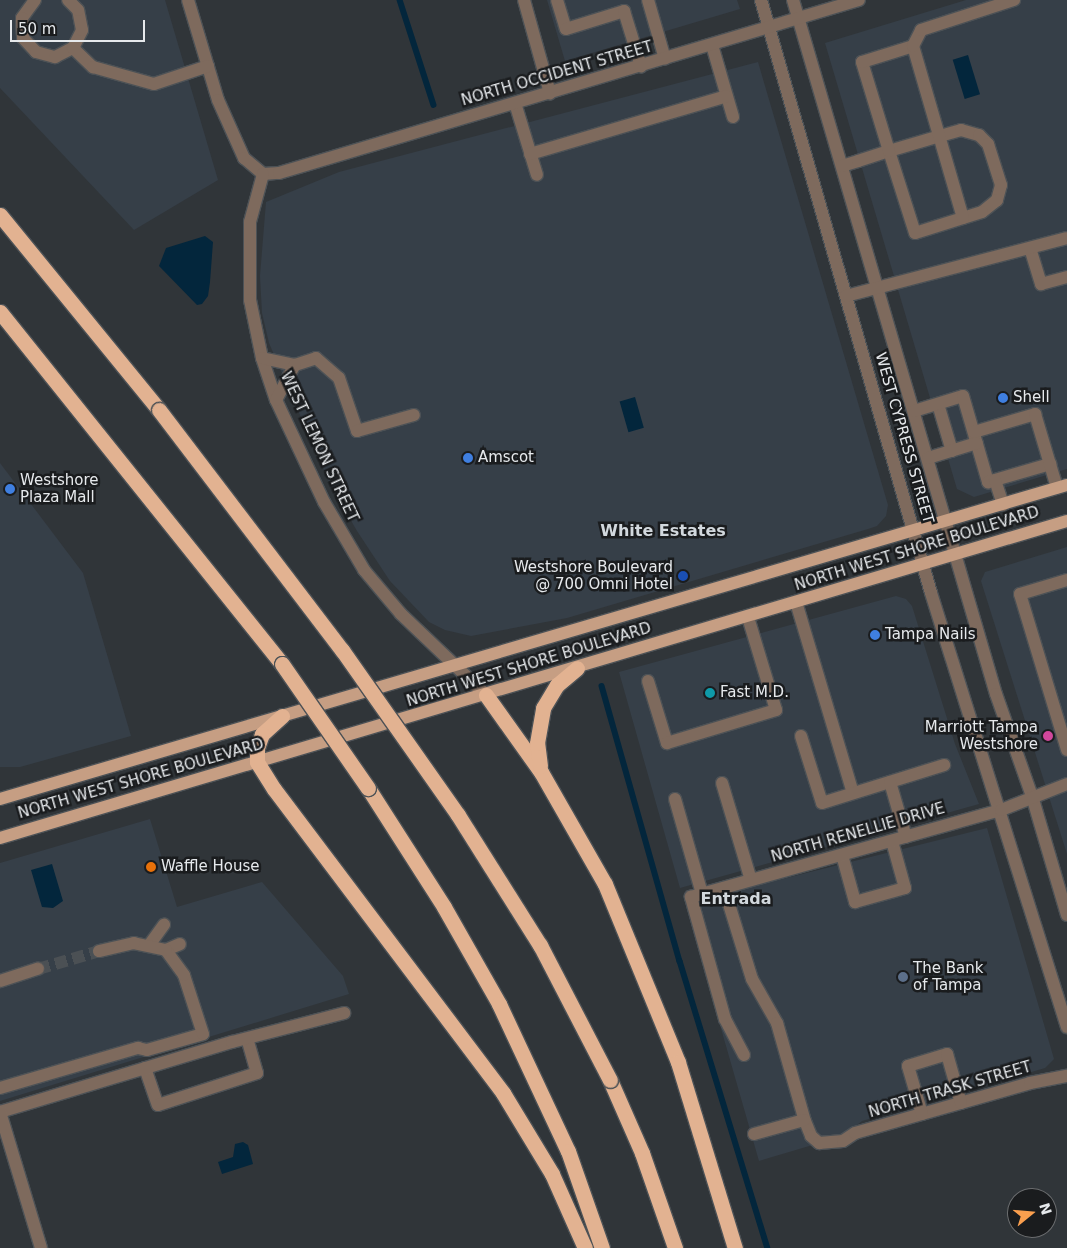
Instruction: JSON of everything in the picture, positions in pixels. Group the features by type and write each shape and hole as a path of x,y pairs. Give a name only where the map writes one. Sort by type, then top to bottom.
{"highway":[{"path":"0,215 158,410 342,650 458,815 540,945 610,1080 642,1152 675,1248"},
{"path":"0,312 282,664 368,788 444,907 507,1020 568,1151 602,1248"},
{"path":"541,772 537,743 543,708 557,685 576,668"},
{"path":"486,695 541,772 605,884 653,996 698,1120 735,1248"},
{"path":"282,716 262,734 257,748 257,762 274,789 503,1093 552,1174 585,1248"}],"main road":[{"name":"NORTH WEST SHORE BOULEVARD","path":"0,799 1062,487"},
{"name":"NORTH WEST SHORE BOULEVARD","path":"0,838 1067,521"}],"street":[{"path":"35,0 22,18 23,38 36,52 56,56 73,48 82,30 82,20 68,0"},
{"path":"188,0 218,100 244,158 263,174"},
{"path":"524,0 550,93"},
{"path":"557,0 566,29 624,11 641,66"},
{"path":"648,0 665,59"},
{"name":"WEST CYPRESS STREET","path":"761,0 969,719 1001,810 1067,1027"},
{"name":"WEST CYPRESS STREET","path":"793,0 996,694 1032,796 1067,916"},
{"name":"NORTH OCCIDENT STREET","path":"263,174 279,173 769,28 842,3 859,0"},
{"path":"964,218 913,46 921,30 1014,0"},
{"path":"712,45 733,117"},
{"path":"842,166 889,151 961,130 979,136 988,144 1001,184 998,200 982,212 915,232 889,151 862,62 913,46"},
{"path":"73,48 93,67 154,84 208,66"},
{"path":"530,154 727,96"},
{"path":"515,103 537,175"},
{"name":"WEST LEMON STREET","path":"263,174 250,222 248,261 250,300 262,358 276,400 324,502 364,570 401,614 486,695"},
{"path":"846,296 1067,238"},
{"path":"1030,248 1041,284 1067,277"},
{"path":"262,358 295,366 316,358 339,378 357,431 414,415"},
{"path":"276,400 295,366"},
{"path":"914,411 963,396 988,482 1050,464"},
{"path":"938,404 952,451"},
{"path":"928,458 952,451 975,438 1035,414 1050,464 1062,487"},
{"path":"995,480 1003,505"},
{"path":"1067,580 1020,594 1067,750"},
{"path":"796,602 853,793"},
{"path":"648,681 667,743 776,710 748,617"},
{"path":"801,736 822,803 944,765"},
{"path":"890,782 906,837"},
{"path":"722,783 751,880"},
{"name":"NORTH RENELLIE DRIVE","path":"697,896 1001,810 1032,796 1067,784"},
{"path":"675,799 726,1019 744,1055"},
{"path":"842,855 855,902 906,888 892,841"},
{"path":"724,888 752,979 777,1023 804,1120 754,1134"},
{"path":"150,944 154,934 164,925"},
{"path":"0,1088 138,1048 147,1050 203,1034 184,975 166,950 150,944 121,944 99,951"},
{"path":"166,950 180,944"},
{"path":"0,980 38,969"},
{"path":"42,1248 0,1112 146,1068 344,1014"},
{"path":"146,1068 158,1105 257,1073 247,1040"},
{"path":"922,1114 908,1066 947,1054 961,1103"},
{"name":"NORTH TRASK STREET","path":"804,1120 812,1136 819,1143 844,1141 854,1133 1030,1083 1067,1076"}],"shaded area":[{"path":"0,0 165,0 218,180 134,230 0,88"},
{"path":"547,0 737,0 740,9 565,61"},
{"path":"966,0 1067,0 1067,469 974,497 957,489 825,43"},
{"path":"758,62 888,505 886,516 877,526 868,529 567,618 471,636 445,630 429,622 390,581 357,531 329,482 269,343 262,313 260,276 266,202 339,172"},
{"path":"0,463 83,573 131,736 20,767 0,767"},
{"name":"Marriott Tampa Westshore","path":"1067,547 1067,854 981,581 985,572"},
{"path":"896,596 906,599 912,606 955,744 979,804 680,888 619,672"},
{"path":"150,819 177,907 262,882 343,976 349,994 0,1101 0,863"},
{"path":"987,828 1054,1059 1045,1068 862,1121 843,1136 759,1161 685,903"}],"water":[{"path":"968,55 980,94 965,99 953,60"},
{"path":"205,236 213,242 210,282 208,296 202,304 197,305 159,266 166,248"},
{"path":"635,397 644,428 628,432 620,401"},
{"path":"52,864 63,901 53,908 42,907 31,870"},
{"path":"243,1142 248,1145 253,1164 222,1174 218,1162 233,1157 235,1144"}],"waterway":[{"path":"400,0 434,105"},
{"path":"602,686 680,961 768,1248"}],"tunnel":[{"path":"38,969 99,951"}],"place":[{"name":"Shell","path":"1003,398"},
{"name":"Amscot","path":"468,458"},
{"name":"Westshore Plaza Mall","path":"10,489"},
{"name":"Westshore Boulevard @ 700 Omni Hotel","path":"683,576"},
{"name":"Tampa Nails","path":"875,635"},
{"name":"Fast M.D.","path":"710,693"},
{"name":"Marriott Tampa Westshore","path":"1048,736"},
{"name":"Waffle House","path":"151,867"},
{"name":"The Bank of Tampa","path":"903,977"}],"district":[{"name":"White Estates","path":"663,531"},
{"name":"Entrada","path":"736,899"}]}
